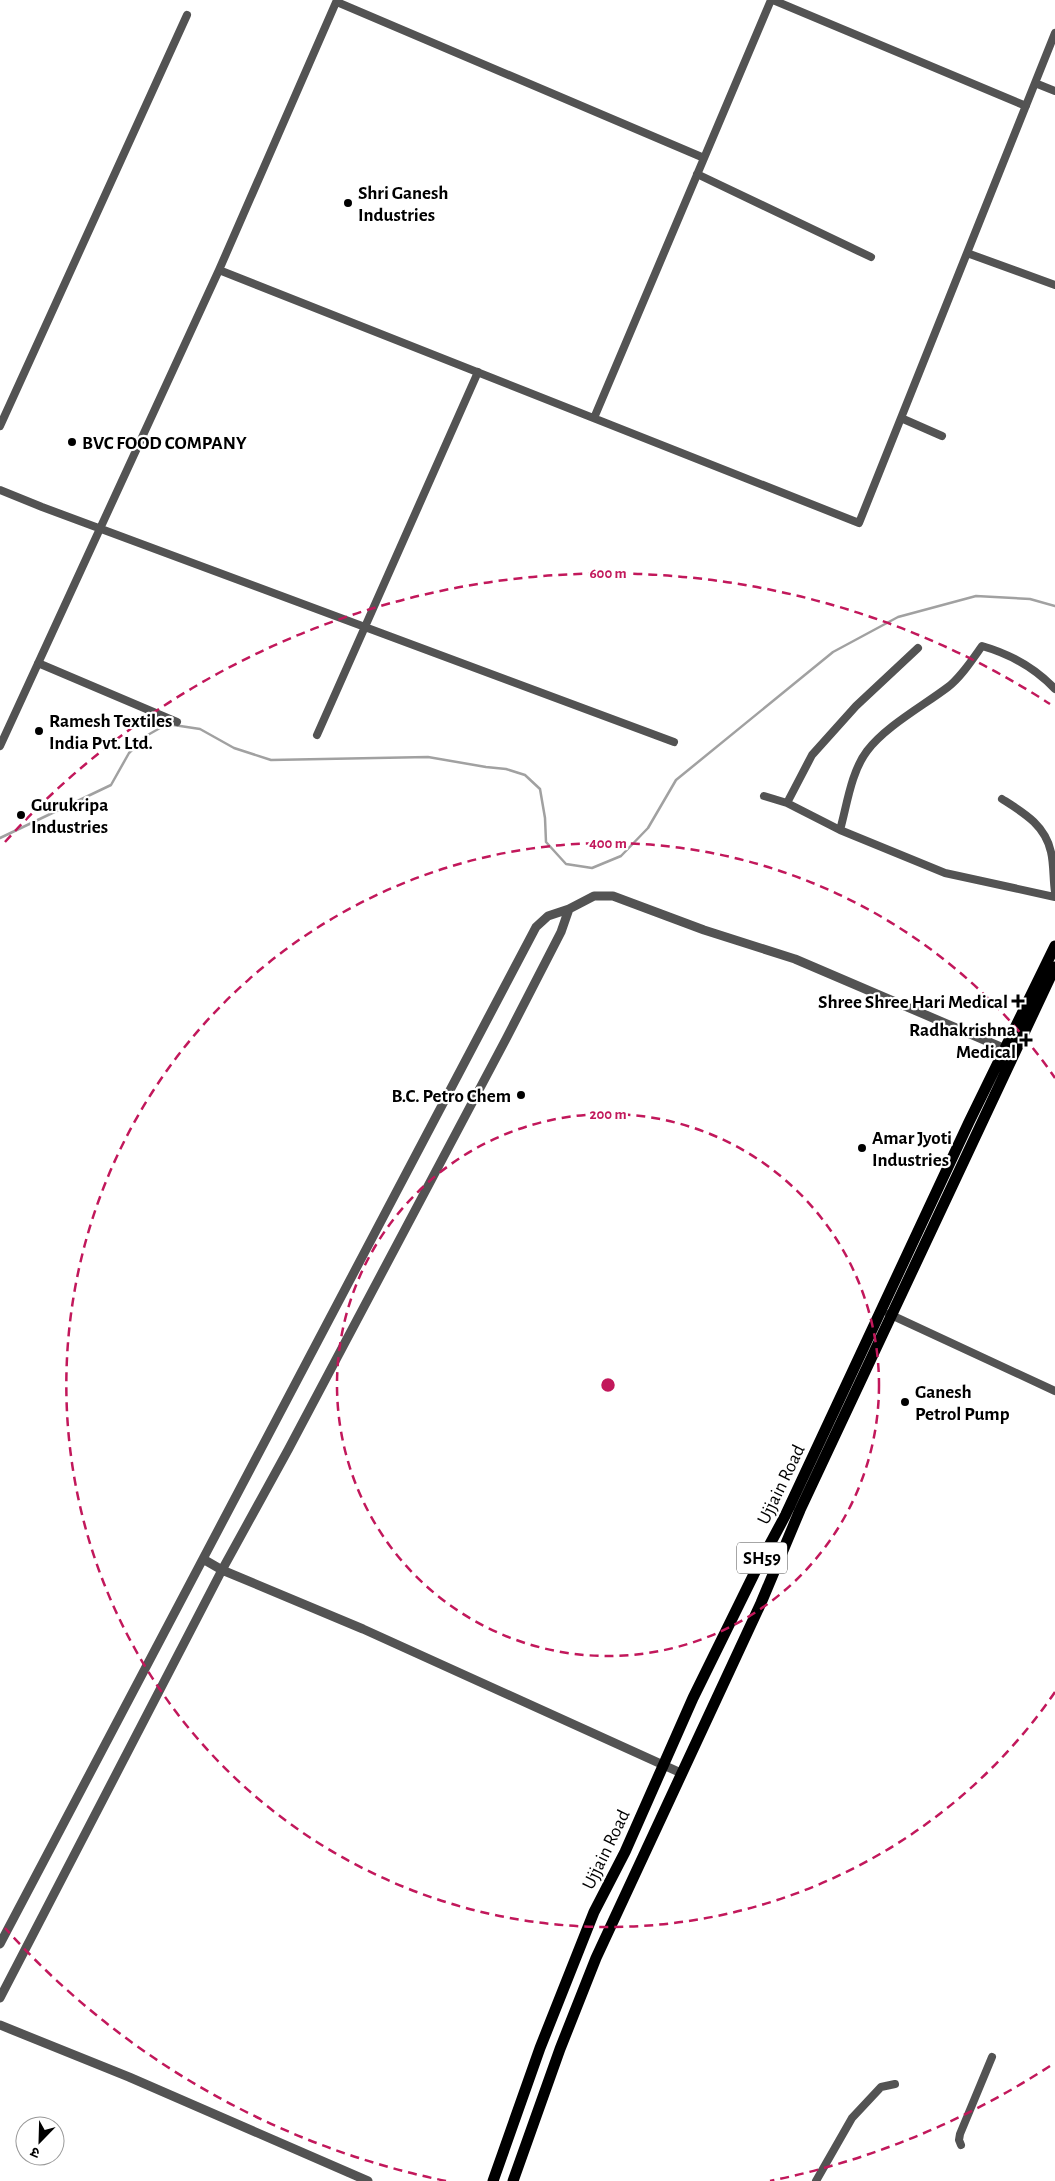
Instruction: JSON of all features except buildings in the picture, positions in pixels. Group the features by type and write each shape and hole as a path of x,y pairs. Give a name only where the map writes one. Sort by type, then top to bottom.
{"main road":[{"name":"Ujjain Road","path":"493,2181 573,1962 594,1912 625,1852 693,1698 886,1313 1010,1052 1055,946"},
{"name":"Ujjain Road","path":"1010,1052 1055,967"},
{"name":"Ujjain Road","path":"512,2181 560,2048 596,1958 761,1603 886,1313"}],"street":[{"path":"594,418 772,0 1026,106"},
{"path":"0,746 219,270 337,1 704,158"},
{"path":"0,426 187,14"},
{"path":"219,270 859,523 1035,83 1052,51 1055,34"},
{"path":"1035,83 1055,91"},
{"path":"697,174 871,257"},
{"path":"967,253 1055,285"},
{"path":"317,735 478,372"},
{"path":"901,418 942,436"},
{"path":"0,490 100,529 674,742"},
{"path":"840,830 854,777 867,751 927,701 949,686 982,646 1020,661 1044,678 1055,689"},
{"path":"787,803 812,755 856,706 918,648"},
{"path":"38,663 177,722"},
{"path":"764,796 787,803 840,830 945,873 1055,897"},
{"path":"1002,799 1031,818 1043,831 1051,852 1055,892"},
{"path":"0,1944 536,926 548,916 569,909 594,896 613,896 634,902 704,930 794,959 1010,1052"},
{"path":"0,1998 222,1570 288,1450 506,1039 561,932 569,909"},
{"path":"886,1313 1055,1391"},
{"path":"203,1559 222,1570 363,1628 681,1774"},
{"path":"0,2025 129,2077 368,2181"},
{"path":"961,2145 959,2140 960,2134 992,2057"},
{"path":"816,2181 852,2118 881,2087 895,2084"}],"waterway":[{"path":"0,838 111,785 129,753 146,736 167,724 200,729 234,748 271,760 428,757 506,769 525,775 540,789 545,818 546,842 566,864 592,868 621,856 648,828 676,780 833,652 898,617 976,596 1030,599 1055,606"}],"place":[{"name":"Shri Ganesh Industries","path":"348,203"},
{"name":"BVC FOOD COMPANY","path":"72,442"},
{"name":"Ramesh Textiles India Pvt. Ltd.","path":"39,731"},
{"name":"Gurukripa Industries","path":"21,815"},
{"name":"Shree Shree Hari Medical","path":"1018,1001"},
{"name":"Radhakrishna Medical","path":"1026,1040"},
{"name":"B.C. Petro Chem","path":"521,1095"},
{"name":"Amar Jyoti Industries","path":"862,1148"},
{"name":"Ganesh Petrol Pump","path":"905,1402"}]}
